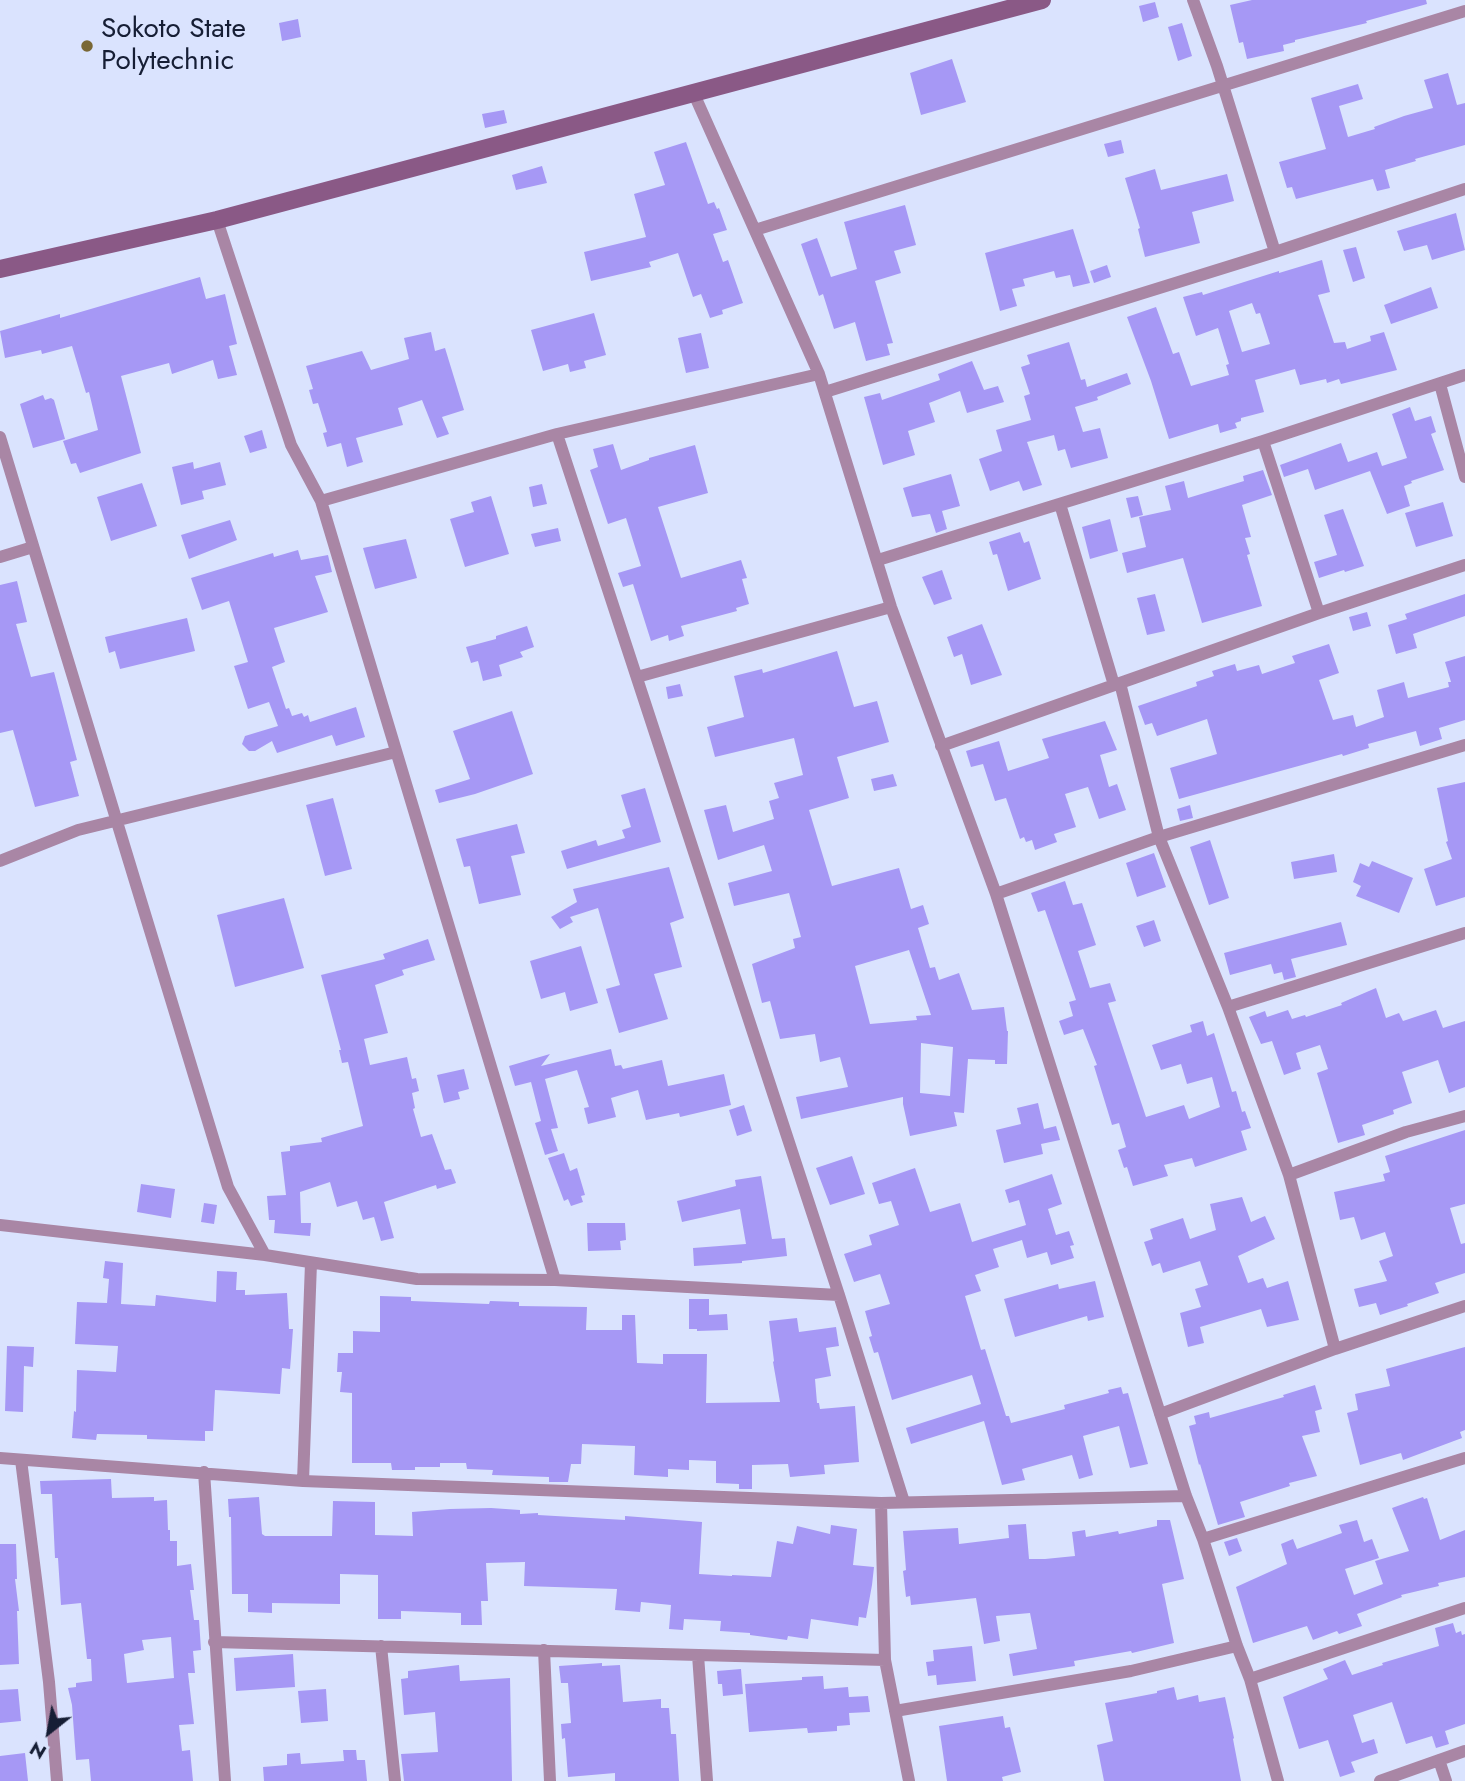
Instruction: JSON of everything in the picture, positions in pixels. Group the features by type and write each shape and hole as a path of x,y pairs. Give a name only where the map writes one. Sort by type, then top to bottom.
{"street":[{"path":"0,269 216,220 1042,0"},
{"path":"1194,0 1275,252"},
{"path":"755,230 1465,11"},
{"path":"694,94 820,374 891,607 996,894 1186,1496 1250,1679 1278,1781"},
{"path":"825,392 1275,252 1465,189"},
{"path":"216,220 291,445 321,501 555,1280"},
{"path":"321,501 557,434 820,374"},
{"path":"878,560 1263,441 1465,375"},
{"path":"1440,384 1465,477"},
{"path":"557,434 839,1295 904,1502"},
{"path":"0,437 228,1187 265,1255"},
{"path":"1263,441 1319,613"},
{"path":"1060,504 1117,684 1159,837 1228,1007 1289,1175 1335,1349"},
{"path":"0,557 33,547"},
{"path":"941,746 1319,613 1465,565"},
{"path":"637,677 891,607"},
{"path":"996,894 1159,837 1465,744"},
{"path":"0,860 78,830 396,752"},
{"path":"1228,1007 1465,933"},
{"path":"1289,1175 1406,1132 1465,1116"},
{"path":"0,1225 265,1255 418,1279 555,1280 839,1295"},
{"path":"303,1481 311,1263"},
{"path":"1160,1414 1335,1349 1465,1306"},
{"path":"0,1458 303,1481 881,1503 1186,1496"},
{"path":"1203,1539 1465,1458"},
{"path":"21,1460 49,1682 57,1781"},
{"path":"204,1472 225,1781"},
{"path":"881,1503 885,1660 909,1781"},
{"path":"1250,1679 1465,1608"},
{"path":"214,1642 885,1660"},
{"path":"381,1646 395,1781"},
{"path":"895,1711 1131,1671 1237,1646"},
{"path":"544,1650 550,1781"},
{"path":"698,1655 707,1781"},
{"path":"1380,1781 1465,1751"},
{"path":"1439,1760 1446,1781"}],"building":[{"path":"1252,0 1426,0 1427,4 1366,21 1367,23 1295,40 1283,45 1284,51 1247,59 1243,42 1239,43 1230,5"},
{"path":"1155,2 1159,17 1143,22 1139,6"},
{"path":"298,19 301,37 282,41 279,23"},
{"path":"1182,23 1192,56 1178,61 1168,27"},
{"path":"952,59 966,102 921,115 910,73"},
{"path":"1448,73 1457,105 1465,103 1465,145 1385,170 1390,188 1377,191 1373,179 1296,199 1292,187 1287,188 1279,162 1326,149 1311,98 1358,84 1363,99 1339,106 1348,137 1433,108 1424,80"},
{"path":"504,110 507,123 485,128 482,114"},
{"path":"1121,140 1124,153 1108,157 1104,144"},
{"path":"686,142 708,204 714,202 717,209 719,208 727,230 713,234 723,262 728,260 743,303 722,310 723,314 710,318 701,294 693,297 678,253 649,262 651,267 591,281 584,252 646,237 634,194 665,185 654,152"},
{"path":"542,166 547,183 516,190 512,175"},
{"path":"1155,169 1161,190 1227,174 1234,201 1192,212 1200,243 1145,257 1138,229 1140,228 1125,178"},
{"path":"905,205 916,245 894,251 901,273 875,281 893,343 887,344 890,355 866,361 855,322 834,329 823,294 819,296 801,244 817,238 831,277 857,269 844,222"},
{"path":"1456,213 1465,250 1432,260 1427,245 1404,251 1397,231"},
{"path":"1073,229 1090,283 1073,287 1070,275 1056,278 1054,271 1023,279 1025,286 1012,289 1017,306 1000,311 985,253"},
{"path":"1356,247 1365,278 1353,282 1343,250"},
{"path":"1322,260 1330,292 1318,295 1334,343 1345,342 1347,349 1371,341 1370,336 1384,332 1397,370 1341,384 1339,379 1327,383 1326,379 1300,385 1295,369 1255,380 1264,412 1241,418 1241,421 1235,423 1237,428 1220,433 1218,424 1169,439 1127,317 1156,307 1173,354 1179,352 1191,386 1229,375 1226,365 1229,364 1218,328 1196,336 1183,297 1202,292 1203,295","holes":["1252,303 1256,314 1260,313 1270,344 1242,352 1229,311"]},
{"path":"1107,265 1111,277 1094,283 1090,271"},
{"path":"200,277 206,299 225,294 237,344 229,346 237,375 218,379 213,360 172,374 169,363 121,376 141,453 80,473 76,463 71,464 63,441 98,430 89,392 86,393 72,346 42,354 41,350 5,358 0,331 60,314 60,318"},
{"path":"1431,287 1438,308 1391,324 1384,305"},
{"path":"594,313 606,355 584,361 586,368 570,372 568,364 543,371 531,330"},
{"path":"431,332 435,351 445,348 464,410 442,417 449,434 437,438 422,400 398,408 403,425 356,438 363,462 347,467 341,443 327,447 323,433 327,432 318,403 313,404 309,390 313,389 306,366 362,351 371,370 409,359 404,338"},
{"path":"701,333 709,368 686,373 678,338"},
{"path":"1069,342 1081,380 1085,379 1087,387 1127,373 1131,384 1097,397 1098,400 1075,407 1083,432 1100,428 1108,458 1071,468 1065,449 1058,451 1054,435 1027,442 1042,485 1023,491 1019,481 990,491 979,459 1002,451 996,430 1031,420 1024,396 1030,394 1021,367 1030,364 1027,355"},
{"path":"972,361 984,390 998,386 1004,402 967,413 960,391 929,403 935,422 908,431 915,455 883,465 864,397 880,393 882,400 940,380 938,374"},
{"path":"43,395 45,400 54,400 65,439 33,448 20,404"},
{"path":"1410,407 1415,421 1431,416 1436,432 1431,434 1444,470 1404,486 1410,506 1387,514 1370,471 1315,490 1308,469 1284,477 1280,465 1341,443 1348,462 1377,452 1382,466 1407,458 1392,414"},
{"path":"262,430 267,448 250,453 244,436"},
{"path":"613,444 621,470 649,458 695,445 708,493 658,507 681,578 741,560 747,578 742,579 749,604 736,608 737,611 681,626 684,636 669,641 668,635 651,641 633,584 623,587 618,573 641,566 626,518 608,524 590,470 598,467 593,449"},
{"path":"193,462 194,469 220,462 226,485 202,491 204,499 181,505 172,467"},
{"path":"1263,470 1272,495 1242,505 1251,537 1245,538 1250,554 1247,555 1262,606 1202,623 1183,558 1127,573 1122,553 1146,547 1139,517 1171,510 1165,486 1184,481 1188,498 1244,481 1243,476"},
{"path":"951,474 960,506 942,511 947,529 936,533 930,514 912,517 903,488"},
{"path":"142,483 157,526 111,541 97,497"},
{"path":"542,484 547,504 533,507 529,487"},
{"path":"491,496 509,554 465,567 450,519 474,512 471,502"},
{"path":"1138,496 1143,515 1131,518 1126,498"},
{"path":"1443,502 1453,536 1416,547 1405,513"},
{"path":"1343,509 1364,566 1319,578 1314,562 1337,555 1324,515"},
{"path":"1110,519 1118,551 1090,559 1082,527"},
{"path":"230,520 237,540 189,559 181,535"},
{"path":"558,528 561,541 535,547 531,534"},
{"path":"1020,532 1024,543 1029,541 1041,579 1008,591 997,554 993,555 989,542"},
{"path":"406,539 417,578 375,589 363,548"},
{"path":"298,550 301,560 328,555 332,572 315,576 328,612 274,628 285,662 272,667 286,709 289,708 292,716 302,713 304,717 308,715 310,722 356,707 365,737 336,746 332,735 277,753 272,741 255,751 249,751 242,744 245,736 278,726 269,702 248,709 234,666 248,662 229,601 202,610 191,578 273,553 274,557"},
{"path":"942,570 952,599 934,605 922,577"},
{"path":"17,581 27,622 16,624 31,677 54,672 77,760 70,762 79,796 35,807 13,730 0,733 0,585"},
{"path":"1155,594 1165,631 1147,635 1137,598"},
{"path":"1465,594 1465,616 1413,634 1417,648 1396,654 1388,625 1407,619 1405,614"},
{"path":"1367,612 1371,626 1353,631 1349,617"},
{"path":"187,618 195,651 120,669 115,651 109,653 105,637"},
{"path":"982,624 1002,675 971,685 962,654 954,657 947,637"},
{"path":"527,626 534,647 520,652 523,657 499,665 502,676 483,681 478,661 471,663 466,647 496,639 496,636"},
{"path":"1329,644 1339,673 1319,680 1333,720 1353,715 1356,727 1384,717 1377,690 1404,682 1408,698 1449,687 1448,682 1451,682 1445,662 1465,656 1465,720 1439,728 1442,739 1420,746 1416,731 1368,744 1369,748 1343,756 1342,754 1179,799 1170,768 1217,754 1207,719 1157,736 1152,723 1145,725 1138,706 1197,686 1196,682 1214,676 1212,671 1235,664 1237,671 1259,665 1262,674 1295,663 1292,656"},
{"path":"837,651 854,707 877,701 889,742 837,757 849,798 809,810 832,886 899,868 911,909 923,905 929,924 918,928 930,968 935,967 939,980 959,973 972,1010 1004,1007 1008,1031 1007,1064 995,1064 995,1060 968,1059 964,1113 954,1112 957,1126 910,1136 903,1097 801,1119 796,1097 848,1087 840,1057 820,1062 815,1034 780,1039 770,1001 762,1003 752,964 795,948 793,939 801,937 789,893 734,906 728,883 772,871 764,845 718,860 704,810 726,805 733,832 774,819 769,801 779,798 774,783 803,775 794,738 715,757 707,727 744,717 734,676 762,669 763,673","holes":["909,950 931,1015 916,1016 917,1020 870,1024 855,966","921,1043 953,1047 950,1096 920,1093"]},
{"path":"680,684 683,696 668,699 666,687"},
{"path":"512,711 533,774 439,803 435,790 470,779 453,731"},
{"path":"1105,721 1117,750 1100,755 1109,787 1117,784 1126,810 1099,819 1088,787 1065,794 1076,827 1054,834 1057,842 1035,850 1032,840 1026,842 1024,837 1020,839 1006,798 995,801 983,764 971,767 966,751 999,741 1008,771 1049,758 1042,739"},
{"path":"893,774 897,786 874,791 871,779"},
{"path":"1465,782 1465,897 1436,906 1424,869 1452,859 1446,842 1448,841 1437,788"},
{"path":"645,788 661,842 567,869 561,851 596,840 598,846 625,838 622,830 631,827 621,795"},
{"path":"333,798 352,869 325,876 306,805"},
{"path":"1190,805 1193,818 1180,821 1177,809"},
{"path":"517,824 525,853 511,856 521,895 479,904 470,866 464,867 456,839"},
{"path":"1210,840 1229,898 1209,905 1190,847"},
{"path":"1154,853 1166,887 1137,897 1126,863"},
{"path":"1334,854 1337,872 1294,879 1291,862"},
{"path":"1372,861 1413,878 1399,913 1356,896 1361,886 1353,882 1360,863 1369,867"},
{"path":"669,867 684,918 670,923 682,967 654,974 668,1019 619,1033 606,989 620,985 598,908 570,917 573,922 560,929 551,917 577,902 573,889"},
{"path":"1065,881 1073,905 1082,903 1096,945 1078,951 1090,988 1110,983 1116,1001 1108,1003 1146,1117 1184,1105 1189,1119 1220,1107 1212,1077 1187,1084 1181,1064 1161,1070 1152,1045 1192,1032 1190,1025 1203,1021 1207,1036 1214,1033 1232,1092 1236,1091 1242,1112 1245,1111 1251,1128 1241,1131 1247,1150 1195,1167 1192,1158 1164,1165 1168,1176 1133,1186 1118,1150 1126,1147 1119,1123 1112,1125 1094,1066 1097,1065 1083,1029 1064,1035 1059,1021 1073,1016 1069,1002 1076,1000 1045,910 1038,912 1031,893"},
{"path":"284,898 304,968 235,987 217,915"},
{"path":"1154,920 1161,941 1144,947 1136,926"},
{"path":"1341,922 1347,945 1291,959 1296,977 1284,980 1282,972 1274,974 1271,964 1230,975 1224,953"},
{"path":"428,939 435,960 402,970 404,975 375,985 388,1033 364,1039 370,1065 407,1057 412,1079 416,1078 419,1091 412,1093 413,1109 421,1137 432,1134 445,1170 451,1169 456,1183 437,1189 436,1185 384,1202 394,1238 381,1241 374,1217 363,1220 357,1201 337,1207 330,1182 300,1192 301,1223 311,1223 310,1236 274,1233 275,1220 269,1220 267,1196 286,1195 281,1152 290,1151 290,1146 322,1142 321,1138 363,1126 348,1062 342,1063 321,975 385,959 383,954"},
{"path":"581,946 598,1003 570,1011 565,992 541,999 530,961"},
{"path":"1376,988 1386,1018 1399,1013 1403,1021 1436,1010 1443,1028 1465,1021 1465,1087 1449,1093 1438,1060 1402,1072 1412,1103 1393,1110 1394,1114 1362,1125 1365,1135 1338,1143 1317,1073 1328,1069 1320,1045 1296,1053 1301,1069 1284,1075 1272,1041 1261,1044 1249,1017 1265,1011 1267,1017 1288,1010 1292,1019 1305,1015 1306,1017 1342,1005 1341,1003"},
{"path":"611,1049 615,1066 621,1065 623,1069 662,1060 668,1086 724,1074 731,1105 680,1117 679,1113 646,1120 638,1090 611,1098 616,1117 588,1124 584,1108 589,1107 577,1070 545,1079 558,1128 551,1129 558,1151 545,1155 535,1123 541,1121 531,1082 515,1086 509,1066 550,1054 541,1066"},
{"path":"464,1069 469,1089 458,1092 460,1099 444,1103 437,1075"},
{"path":"1038,1103 1044,1129 1056,1126 1060,1140 1041,1144 1043,1154 1004,1163 996,1130 1021,1124 1017,1108"},
{"path":"744,1105 752,1131 737,1136 729,1110"},
{"path":"1465,1130 1465,1204 1450,1208 1461,1244 1465,1243 1465,1273 1435,1283 1439,1293 1380,1315 1376,1303 1359,1307 1354,1289 1387,1281 1379,1261 1393,1256 1385,1232 1361,1240 1354,1217 1340,1220 1334,1192 1385,1181 1383,1174 1390,1172 1385,1156"},
{"path":"564,1153 570,1171 577,1168 585,1195 581,1196 583,1202 571,1206 568,1199 564,1201 548,1158"},
{"path":"852,1156 865,1194 830,1205 816,1168"},
{"path":"915,1168 930,1212 960,1203 972,1242 1026,1225 1019,1200 1009,1203 1005,1190 1052,1174 1062,1204 1048,1209 1056,1235 1069,1231 1074,1245 1070,1246 1074,1258 1051,1265 1047,1252 1027,1258 1022,1240 993,1249 999,1267 975,1275 981,1291 965,1296 981,1350 985,1349 1006,1416 1009,1416 1011,1423 1065,1409 1064,1405 1109,1393 1108,1390 1121,1387 1123,1394 1128,1393 1148,1464 1130,1468 1119,1426 1083,1436 1093,1475 1079,1479 1072,1455 1022,1469 1025,1480 1002,1485 984,1421 911,1444 906,1428 981,1404 972,1375 892,1400 878,1352 874,1353 869,1337 872,1336 865,1311 890,1304 880,1274 854,1282 844,1254 872,1245 869,1235 899,1225 891,1201 879,1204 872,1183"},
{"path":"761,1176 772,1239 785,1238 787,1256 742,1263 694,1266 693,1248 746,1244 740,1209 682,1222 677,1201 736,1186 735,1180"},
{"path":"141,1184 175,1189 171,1218 137,1212"},
{"path":"1242,1197 1251,1222 1265,1216 1275,1239 1238,1256 1248,1283 1263,1278 1267,1288 1288,1281 1299,1320 1267,1327 1261,1309 1200,1327 1204,1343 1188,1347 1180,1313 1201,1307 1195,1289 1208,1285 1200,1261 1163,1273 1160,1263 1152,1266 1144,1242 1153,1239 1150,1229 1183,1218 1190,1239 1216,1230 1210,1204"},
{"path":"204,1203 217,1205 214,1224 201,1222"},
{"path":"587,1223 625,1223 626,1240 620,1241 621,1250 588,1251"},
{"path":"105,1261 123,1263 121,1304 155,1306 156,1295 216,1302 217,1271 237,1272 236,1290 245,1290 245,1295 287,1293 289,1329 293,1329 290,1369 282,1368 280,1394 215,1390 213,1431 205,1431 205,1441 147,1439 147,1435 97,1434 96,1440 72,1438 77,1370 116,1372 118,1346 75,1344 77,1302 107,1303 109,1279 103,1278"},
{"path":"1095,1281 1104,1317 1088,1321 1087,1316 1015,1337 1004,1299 1058,1284 1059,1289"},
{"path":"380,1296 411,1297 411,1301 489,1304 490,1301 519,1302 519,1306 587,1307 586,1330 622,1330 622,1315 635,1315 637,1363 663,1364 663,1354 707,1354 706,1403 780,1402 769,1321 797,1318 799,1332 836,1327 839,1346 826,1348 831,1376 815,1379 817,1403 820,1409 855,1406 859,1462 824,1465 825,1474 790,1477 788,1464 752,1465 752,1489 739,1489 739,1484 716,1483 716,1461 689,1460 689,1470 668,1469 668,1477 634,1475 635,1446 582,1444 581,1464 571,1464 568,1482 549,1482 549,1477 492,1475 493,1470 467,1469 466,1463 440,1463 440,1467 392,1470 391,1463 352,1463 352,1393 340,1392 342,1372 337,1372 338,1353 353,1353 353,1331 380,1332"},
{"path":"689,1299 709,1299 709,1315 727,1314 728,1330 689,1329"},
{"path":"7,1346 34,1347 33,1367 24,1366 23,1412 5,1411"},
{"path":"1465,1347 1465,1430 1460,1432 1462,1438 1403,1460 1401,1453 1360,1465 1347,1413 1358,1410 1355,1394 1390,1386 1386,1369"},
{"path":"1315,1385 1322,1409 1315,1411 1320,1432 1302,1436 1317,1476 1289,1483 1290,1486 1240,1502 1245,1517 1218,1525 1189,1426 1196,1424 1194,1416 1209,1412 1210,1418 1284,1397 1283,1395"},
{"path":"111,1479 112,1498 154,1497 154,1501 167,1500 170,1541 177,1541 177,1566 191,1564 194,1590 190,1590 194,1620 199,1620 201,1650 193,1651 195,1673 188,1673 194,1724 179,1725 182,1751 190,1750 193,1781 91,1781 89,1759 76,1760 68,1688 76,1687 76,1683 92,1681 91,1659 87,1659 81,1603 61,1605 58,1558 55,1558 52,1494 41,1494 40,1481","holes":["171,1637 174,1678 127,1683 124,1654 144,1650 142,1640"]},
{"path":"259,1497 262,1534 265,1536 332,1536 333,1501 375,1502 375,1535 413,1536 412,1512 450,1509 491,1508 520,1510 520,1514 625,1520 625,1516 702,1522 699,1574 732,1576 771,1577 777,1541 793,1544 797,1526 830,1534 831,1525 857,1529 853,1565 874,1567 872,1585 866,1618 859,1617 858,1626 811,1619 808,1639 788,1636 787,1640 720,1631 721,1621 684,1619 683,1630 669,1629 671,1605 641,1602 640,1612 615,1610 617,1589 524,1586 525,1562 486,1563 488,1601 481,1601 482,1625 461,1625 461,1613 401,1611 401,1619 378,1619 378,1575 340,1574 340,1604 272,1603 272,1613 248,1612 248,1594 232,1594 231,1517 228,1499"},
{"path":"1427,1498 1440,1540 1465,1530 1465,1577 1401,1595 1402,1597 1357,1614 1362,1626 1339,1634 1337,1631 1313,1640 1307,1626 1253,1643 1236,1587 1287,1564 1281,1544 1293,1539 1297,1549 1342,1533 1339,1525 1357,1520 1364,1542 1372,1539 1379,1558 1345,1569 1354,1595 1383,1584 1375,1561 1409,1551 1392,1508"},
{"path":"1157,1520 1170,1520 1184,1579 1162,1584 1174,1643 1132,1653 1131,1651 1074,1661 1075,1666 1013,1676 1009,1654 1037,1649 1030,1613 996,1616 1000,1641 984,1644 976,1598 911,1605 910,1596 906,1597 903,1531 958,1528 959,1544 1009,1538 1008,1525 1026,1524 1029,1559 1045,1559 1075,1556 1072,1532 1085,1530 1086,1537 1118,1531 1119,1534 1157,1526"},
{"path":"1237,1538 1242,1551 1229,1556 1224,1542"},
{"path":"0,1544 16,1544 19,1664 0,1665"},
{"path":"1453,1623 1456,1633 1461,1631 1462,1635 1465,1634 1465,1724 1445,1731 1449,1744 1436,1748 1432,1736 1406,1744 1392,1702 1353,1715 1362,1743 1374,1739 1378,1753 1351,1762 1355,1772 1340,1777 1328,1740 1299,1749 1283,1697 1328,1679 1323,1669 1345,1660 1352,1675 1439,1646 1435,1628"},
{"path":"972,1646 976,1681 937,1685 936,1675 928,1676 926,1662 934,1661 933,1650"},
{"path":"293,1654 295,1687 236,1691 234,1658"},
{"path":"602,1663 602,1666 620,1665 623,1702 661,1699 661,1708 669,1708 671,1734 676,1734 679,1781 615,1781 615,1773 568,1777 565,1738 562,1739 561,1724 571,1723 568,1683 561,1683 559,1666"},
{"path":"459,1665 460,1681 510,1678 512,1781 404,1781 401,1754 438,1752 435,1712 404,1715 401,1679 408,1678 408,1671"},
{"path":"741,1669 743,1694 723,1696 717,1671"},
{"path":"823,1676 824,1689 848,1687 849,1697 868,1696 870,1712 849,1713 850,1725 837,1726 837,1731 808,1733 807,1728 749,1732 745,1684"},
{"path":"1174,1687 1177,1700 1198,1695 1199,1702 1225,1697 1241,1781 1104,1781 1097,1745 1113,1741 1105,1703"},
{"path":"18,1689 21,1721 0,1723 0,1690"},
{"path":"326,1689 328,1721 301,1723 298,1691"},
{"path":"1003,1716 1005,1728 1010,1727 1021,1772 1002,1777 1003,1781 947,1781 939,1726"},
{"path":"343,1750 356,1750 357,1760 365,1760 367,1781 264,1781 263,1767 287,1765 287,1754 300,1753 301,1764 344,1761"},
{"path":"25,1753 28,1781 0,1781 0,1756"}],"place":[{"name":"Sokoto State Polytechnic","path":"87,46"}]}
